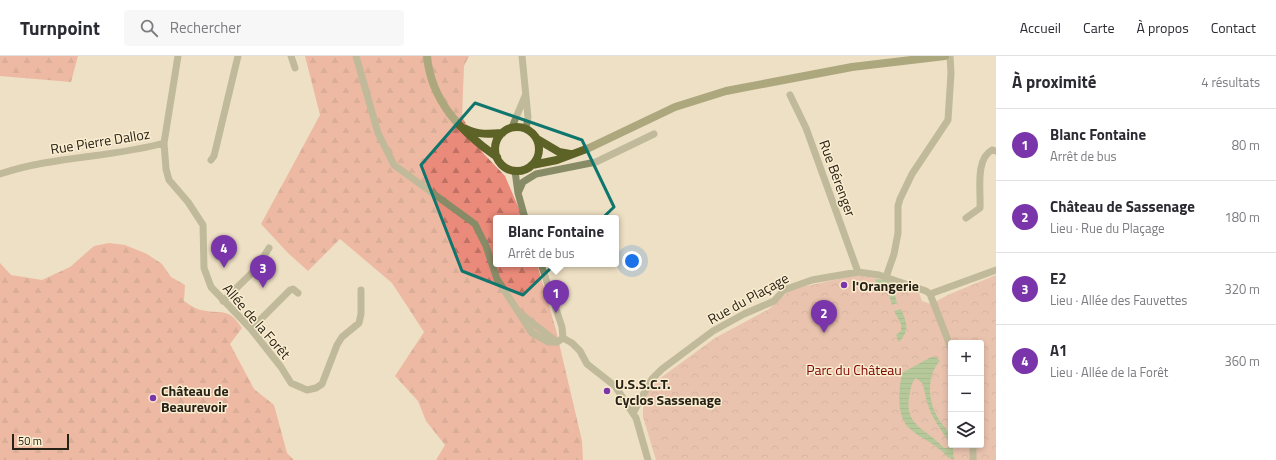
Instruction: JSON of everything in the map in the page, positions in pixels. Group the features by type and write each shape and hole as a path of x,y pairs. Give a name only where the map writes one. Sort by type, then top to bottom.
{"main road":[{"path":"427,56 431,80 437,96 456,123 497,157"},
{"path":"532,165 557,160 589,148 675,107 726,91 858,66 945,56"},
{"path":"456,123 471,132 489,134 519,127 526,129 537,139 559,152 571,154"},
{"path":"502,132 497,140 495,148 497,157 501,164 515,171 524,170 532,165 538,158 539,148 537,139"}],"street":[{"name":"Rue Pierre Dalloz","path":"0,174 20,167 105,156 164,143 178,56"},
{"path":"211,160 214,156 238,56"},
{"path":"291,56 295,68"},
{"path":"356,56 378,133 394,165 475,224 486,246 497,279 521,314 560,340 572,343 580,351 588,364 614,386 632,413 642,434 648,460"},
{"path":"522,56 526,94 526,129"},
{"path":"886,277 894,254 898,233 898,206 900,199 912,174 948,120 951,73 950,56"},
{"path":"512,128 526,94"},
{"name":"Rue Bérenger","path":"790,94 806,128 858,272"},
{"path":"518,193 523,182 536,174 596,162 654,134"},
{"name":"Allée de la Forêt","path":"164,143 169,180 188,202 203,225 205,275 211,288 250,329 281,367 291,383 307,390 316,388 322,384 337,345 342,337 358,323 361,314 361,290"},
{"path":"966,218 980,208 982,162 986,154 992,150 996,151"},
{"path":"515,171 518,193 524,215"},
{"path":"223,301 256,269 270,248"},
{"path":"542,267 562,327 560,340"},
{"path":"948,340 930,294 996,270"},
{"name":"Rue du Plaçage","path":"632,413 652,379 662,369 713,331 744,314 774,301 784,290 812,280 858,272 886,277 926,291 930,294"},
{"path":"250,329 290,290 293,289 298,293"},
{"path":"973,448 973,460"}],"highlighted area":[{"path":"475,103 582,140 614,207 523,295 462,271 421,165"}],"green space":[{"path":"0,56 78,56 71,82 0,76"},
{"path":"305,56 469,56 464,66 462,117 483,153 505,176 522,215 493,215 493,267 538,267 556,330 582,441 583,460 436,460 445,445 426,421 418,401 395,376 424,332 392,283 340,239 308,271 288,253 261,224 320,115"},
{"path":"109,243 125,245 147,254 162,264 171,277 185,285 184,301 192,306 201,310 228,314 237,321 242,328 230,344 254,389 274,405 287,453 294,460 0,460 0,263 11,275 42,280 70,267 94,246"},
{"name":"Parc du Château","path":"857,275 885,280 890,284 919,293 922,301 931,304 950,294 996,275 996,460 656,460 643,417 643,408 648,391 659,379 715,338 769,309 788,292 802,287"}],"shaded area":[{"path":"875,279 885,280 892,284 897,303 892,305 888,291 882,286 878,287"},
{"path":"901,309 905,319 906,330 899,342 896,335 901,331 901,324 894,311"},
{"path":"931,357 936,357 940,361 933,373 930,394 933,408 937,417 948,432 948,440 932,414 927,402 923,384 916,378 910,390 908,403 909,412 917,425 944,448 953,448 954,460 914,432 904,422 899,401 902,373"}],"place":[{"name":"A1","path":"224,268"},
{"name":"l'Orangerie","path":"844,285"},
{"name":"E2","path":"263,288"},
{"name":"Blanc Fontaine","path":"556,313"},
{"name":"Château de Sassenage","path":"824,333"},
{"name":"U.S.S.C.T. Cyclos Sassenage","path":"607,391"},
{"name":"Château de Beaurevoir","path":"153,398"}]}
